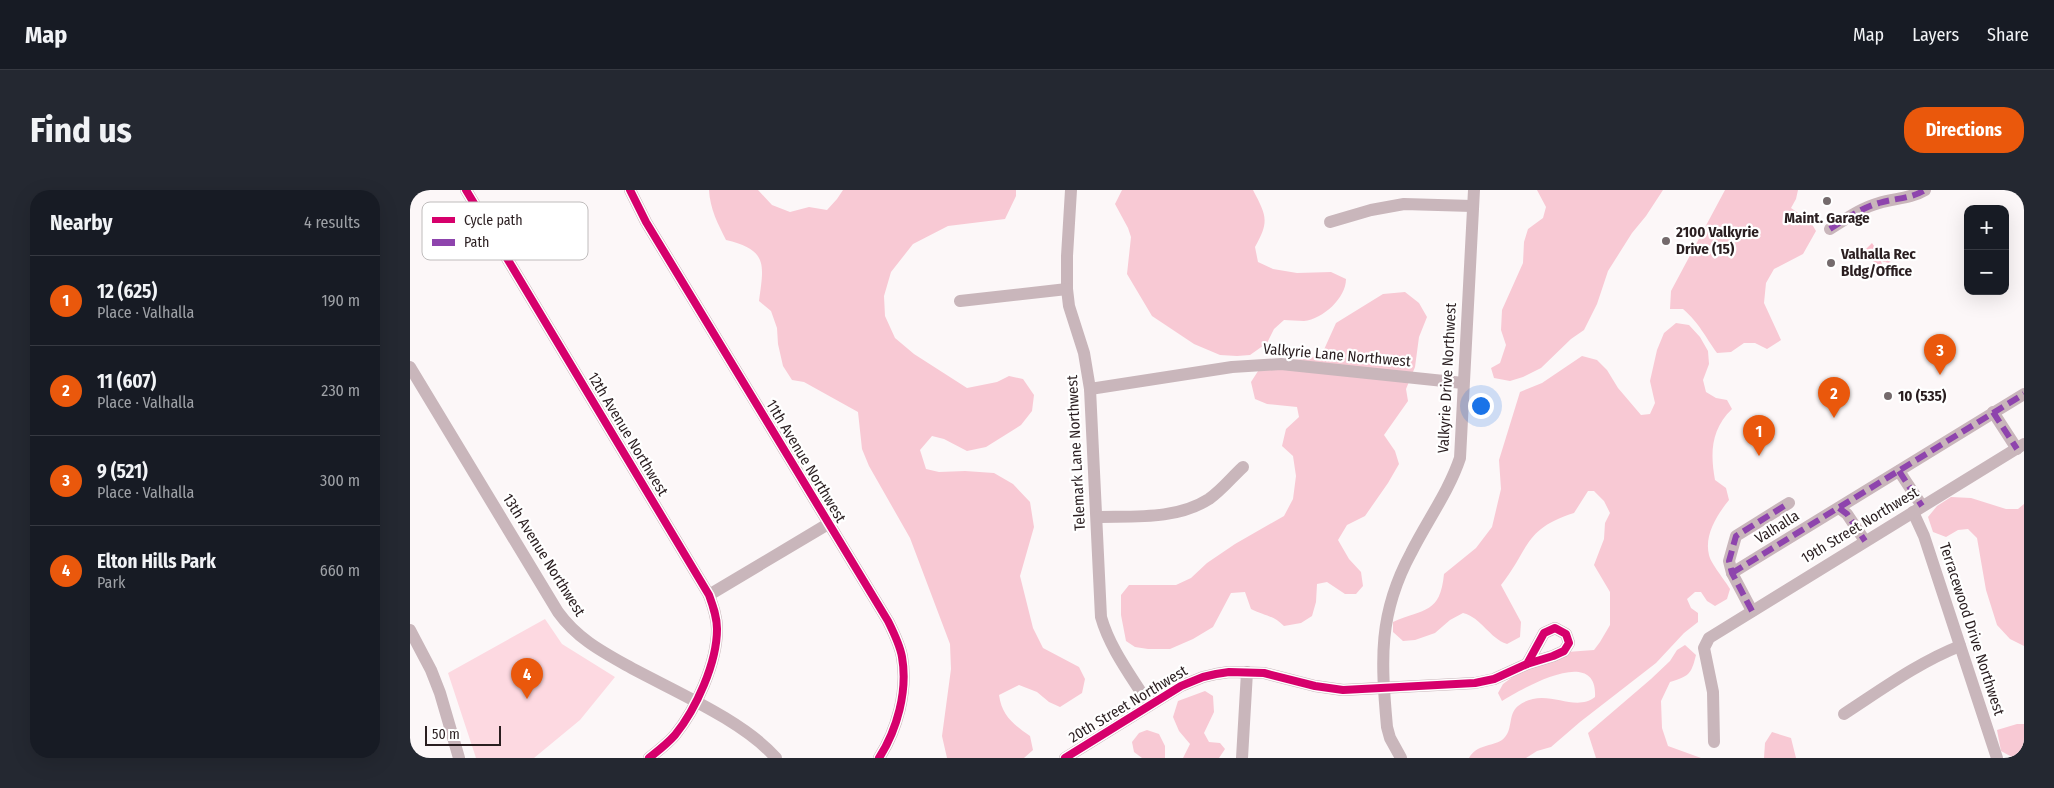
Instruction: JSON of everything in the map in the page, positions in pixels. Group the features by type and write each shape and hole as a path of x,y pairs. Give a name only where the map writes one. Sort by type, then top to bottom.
{"street":[{"name":"12th Avenue Northwest","path":"466,190 473,202"},
{"name":"11th Avenue Northwest","path":"630,190 646,222 888,621 902,656 904,674 898,716 886,748 879,758"},
{"name":"Telemark Lane Northwest","path":"1071,190 1066,272 1067,289 1069,306 1084,353 1090,389 1101,617 1103,627 1113,647 1149,705"},
{"name":"Valkyrie Drive Northwest","path":"1401,758 1390,738 1387,727 1383,647 1387,614 1403,569 1458,465 1462,442 1463,384 1474,190"},
{"path":"1830,229 1865,208 1886,200 1910,196 1924,190"},
{"path":"1330,222 1371,210 1404,204 1472,206"},
{"name":"12th Avenue Northwest","path":"508,260 709,595 715,612 717,629 715,646 711,664 695,702 675,735 649,758"},
{"path":"960,301 1067,289"},
{"name":"Valkyrie Lane Northwest","path":"1090,389 1232,367 1281,364 1463,384"},
{"name":"13th Avenue Northwest","path":"410,367 564,620 574,632 594,648 695,702 745,732 759,741 776,758"},
{"name":"Valhalla","path":"1732,573 2024,394"},
{"path":"1994,412 2020,447"},
{"name":"19th Street Northwest","path":"1714,742 1713,692 1704,648 1705,643 1714,634 2020,447"},
{"path":"1097,516 1162,515 1191,508 1216,493 1243,467"},
{"path":"1899,471 1918,509"},
{"name":"Valhalla","path":"1752,611 1732,573 1729,562 1736,536 1789,503"},
{"path":"1839,508 1847,514 1865,541"},
{"name":"Terracewood Drive Northwest","path":"1918,509 1924,536 1997,758"},
{"path":"709,595 828,524"},
{"path":"410,630 431,670 440,693 459,758"},
{"path":"1844,714 1942,653 1960,646"},
{"name":"20th Street Northwest","path":"1065,758 1149,705 1181,686 1203,676 1229,672 1264,673 1336,689 1384,688 1460,685 1487,681 1508,675 1527,664"},
{"path":"1242,758 1247,672"}],"shaded area":[{"path":"709,190 758,190 772,205 790,212 809,207 827,210 843,190 1016,190 1016,196 1005,219 948,226 913,244 891,272 884,296 885,316 895,338 914,354 967,388 997,382 1009,376 1023,379 1034,395 1032,411 1021,425 986,447 967,451 944,439 932,436 920,450 926,469 939,472 994,473 1013,484 1030,502 1034,527 1020,576 1033,628 1043,648 1079,667 1085,679 1082,693 1060,707 1049,702 1037,692 1019,685 999,695 1000,702 1009,719 1030,736 1033,750 1024,758 947,758 942,736 951,669 950,644 910,538 869,466 862,449 858,412 804,382 792,380 783,366 778,344 777,328 771,311 759,301 762,277 760,260 750,249 726,240 717,222"},
{"path":"1122,190 1253,190 1261,206 1264,218 1263,231 1255,247 1258,262 1273,269 1297,273 1331,272 1346,279 1342,293 1326,312 1319,316 1304,321 1284,320 1274,329 1267,343 1250,355 1220,355 1194,344 1152,316 1127,274 1131,237 1115,204"},
{"path":"1537,190 1663,190 1608,271 1597,304 1584,330 1571,339 1541,368 1510,381 1494,378 1491,368 1500,363 1506,345 1501,330 1502,310 1523,263 1524,242 1528,229 1543,218 1546,207"},
{"path":"1725,190 1798,190 1791,208 1810,221 1816,231 1803,254 1774,269 1766,283 1764,303 1781,340 1767,349 1755,343 1744,343 1731,352 1717,353 1689,314 1683,309 1670,309 1671,291"},
{"path":"1872,243 1878,252 1892,252 1894,257 1889,263 1881,261 1884,271 1883,274 1876,277 1872,270 1874,259 1866,249"},
{"path":"1405,292 1419,303 1427,317 1419,337 1415,367 1406,389 1408,401 1384,435 1395,451 1399,464 1365,516 1347,525 1338,540 1349,559 1361,572 1363,586 1356,594 1345,594 1327,582 1317,584 1316,602 1312,616 1301,623 1284,626 1280,622 1251,609 1245,592 1231,593 1213,627 1193,639 1170,649 1135,647 1126,641 1121,615 1121,595 1129,585 1176,585 1191,578 1207,563 1235,544 1284,516 1293,499 1296,476 1293,456 1282,446 1286,429 1299,417 1297,407 1267,404 1255,399 1251,382 1260,368 1277,361 1307,359 1322,354 1336,323 1383,294"},
{"path":"1676,323 1689,325 1700,337 1708,351 1709,364 1703,380 1706,392 1716,398 1727,400 1732,409 1716,433 1713,451 1715,480 1726,488 1729,500 1720,512 1708,540 1709,555 1712,563 1730,589 1727,599 1715,606 1707,601 1701,592 1695,592 1687,599 1691,608 1698,613 1698,622 1684,633 1656,663 1551,747 1537,751 1526,758 1469,758 1476,750 1502,740 1508,732 1515,710 1528,700 1548,698 1577,703 1595,697 1593,681 1585,674 1572,672 1541,680 1502,701 1498,693 1503,684 1518,673 1567,652 1594,650 1610,625 1610,592 1594,565 1604,539 1605,523 1610,513 1604,501 1594,491 1588,491 1574,513 1557,519 1536,533 1501,585 1521,622 1520,637 1507,644 1495,637 1475,619 1463,613 1450,620 1435,633 1415,640 1403,641 1393,632 1393,622 1429,608 1435,603 1442,587 1444,574 1476,548 1492,527 1501,489 1499,460 1520,392 1542,383 1582,356 1597,360 1607,370 1618,388 1641,415 1650,414 1655,403 1650,381 1657,350 1664,333"},
{"path":"1951,497 1971,498 2006,509 2018,509 2024,504 2024,646 2010,639 1997,625 1986,590 1977,538 1968,529 1958,530 1946,537 1933,532 1928,517 1937,506"},
{"path":"545,619 562,644 615,677 580,720 534,758 476,758 448,673"},
{"path":"1685,645 1696,655 1691,671 1685,676 1670,682 1661,701 1662,728 1668,746 1701,758 1596,758 1588,733 1651,679 1670,661 1677,650"},
{"path":"1205,691 1213,696 1214,712 1204,733 1209,742 1220,743 1225,749 1219,758 1183,758 1190,744 1179,731 1173,717 1178,701"},
{"path":"2017,724 2024,724 2024,753 2012,757 2001,751 1997,730"},
{"path":"1147,730 1159,734 1165,746 1165,758 1142,758 1134,752 1132,742 1139,733"},
{"path":"1772,732 1791,738 1796,758 1764,758 1765,743"}],"marked path":[{"path":"1830,229 1872,205 1914,195 1925,190"},
{"path":"1732,573 2024,394"},
{"path":"1993,412 2017,449"},
{"path":"1899,471 1922,506"},
{"path":"1752,611 1732,573 1729,561 1736,536 1789,503"},
{"path":"1839,508 1847,514 1865,541"}],"cycle path":[{"path":"466,190 473,202"},
{"path":"630,190 646,222 895,634 902,657 902,697 896,723 879,758"},
{"path":"508,260 709,595 716,616 716,642 713,656 698,699 675,735 649,758"},
{"path":"1065,758 1181,686 1216,674 1229,672 1264,673 1315,686 1343,690 1475,683 1494,679 1527,664 1564,651 1569,643 1566,634 1555,628 1544,633 1527,664"}],"place":[{"name":"Maint. Garage","path":"1827,201"},
{"name":"2100 Valkyrie Drive (15)","path":"1666,241"},
{"name":"Valhalla Rec Bldg/Office","path":"1831,263"},
{"name":"9 (521)","path":"1940,375"},
{"name":"10 (535)","path":"1888,396"},
{"name":"11 (607)","path":"1834,418"},
{"name":"12 (625)","path":"1759,456"},
{"name":"Elton Hills Park","path":"527,699"}]}
